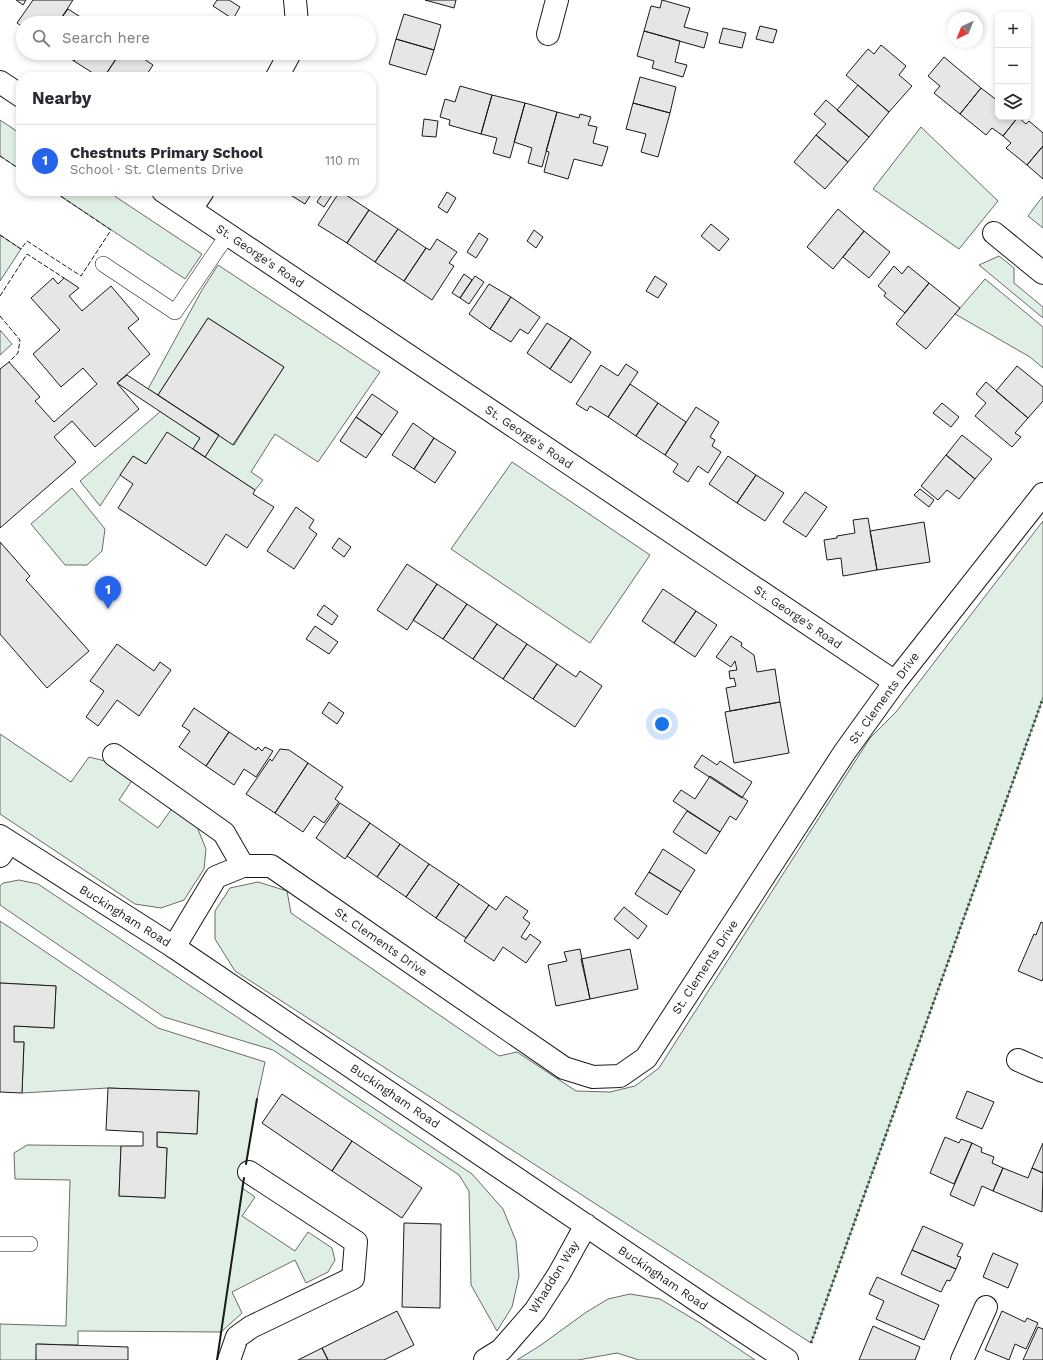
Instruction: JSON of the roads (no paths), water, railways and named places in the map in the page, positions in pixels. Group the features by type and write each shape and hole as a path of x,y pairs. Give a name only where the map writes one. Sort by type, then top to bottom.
{"street":[{"path":"295,0 296,16"},
{"path":"548,34 557,0"},
{"path":"280,72 286,60"},
{"path":"0,83 16,93"},
{"name":"St. George's Road","path":"170,196 895,682"},
{"path":"191,210 200,196"},
{"path":"994,234 1043,273"},
{"name":"St. Clements Drive","path":"174,947 216,877 243,866 271,866 564,1068 593,1077 620,1076 646,1058 844,753 895,682 1043,494"},
{"path":"114,755 224,833 243,866"},
{"name":"Buckingham Road","path":"3,845 174,947 787,1360"},
{"path":"1018,1060 1043,1071"},
{"path":"229,1360 237,1337 250,1327 353,1278 356,1242 249,1172"},
{"name":"Whaddon Way","path":"485,1360 501,1350 535,1311 559,1274 586,1225"},
{"path":"962,1360 986,1307"}],"lane":[{"path":"103,264 176,312 228,234"},
{"path":"0,1244 30,1244"}],"place":[{"name":"Chestnuts Primary School","path":"108,609"}]}
